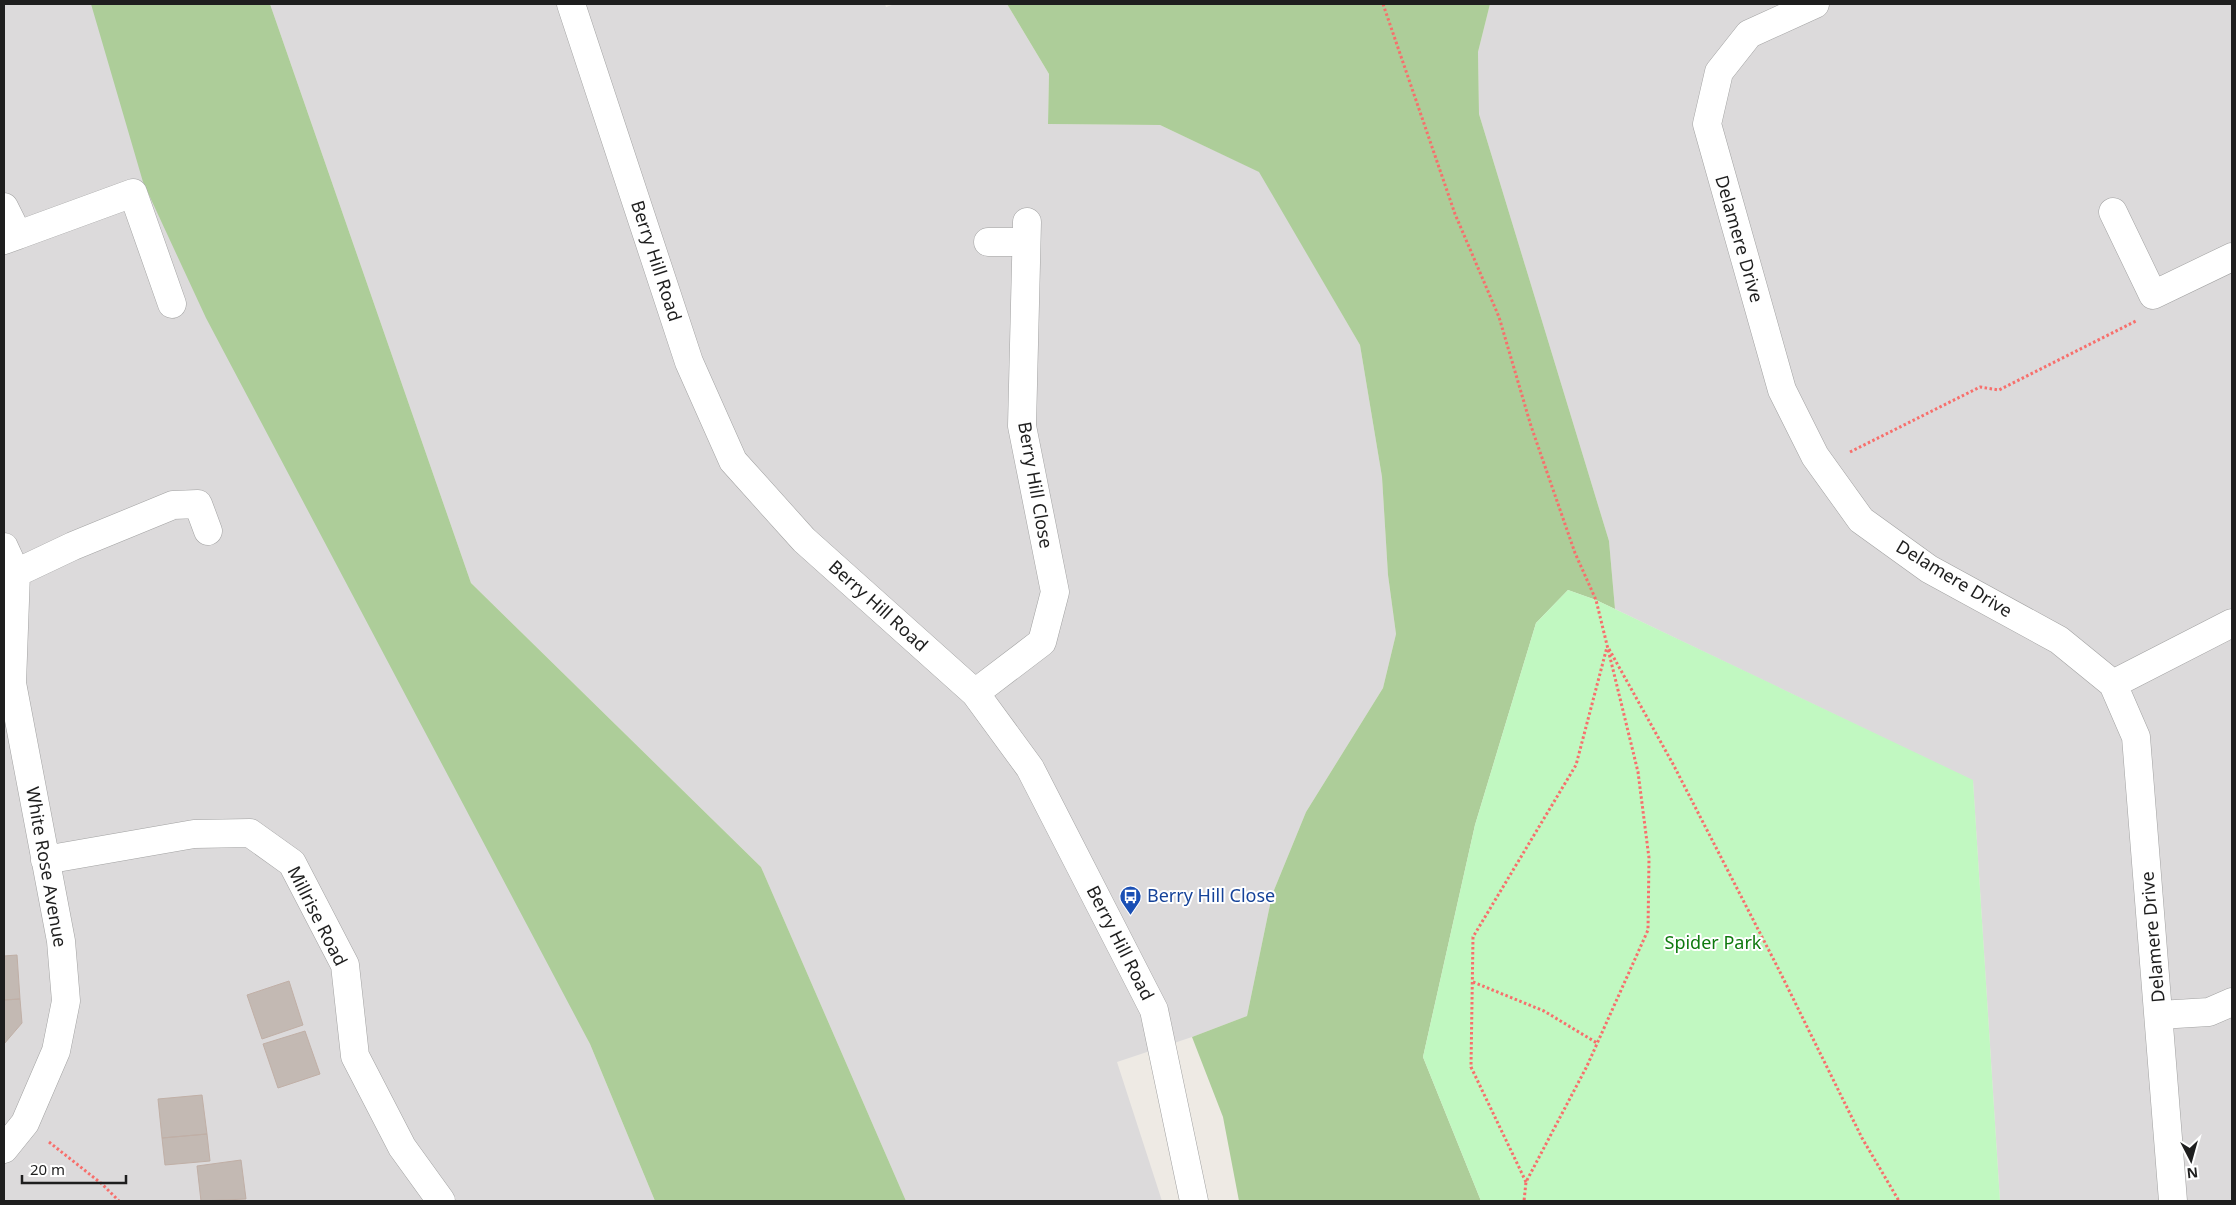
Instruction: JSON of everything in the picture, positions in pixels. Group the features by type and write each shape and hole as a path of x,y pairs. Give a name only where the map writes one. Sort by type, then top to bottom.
{"street":[{"name":"Berry Hill Road","path":"571,4 689,362 733,461 804,540 976,693 1030,768 1154,1010 1194,1201"},
{"name":"Delamere Drive","path":"1816,4 1749,34 1718,72 1707,124 1782,390 1822,466 1861,520 1930,569 2059,640 2112,684 2136,737 2173,1201"},
{"path":"4,207 11,237 134,193 172,304"},
{"path":"2113,212 2153,295 2232,257"},
{"name":"Berry Hill Close","path":"976,693 1042,642 1055,592 1022,426 1026,232 988,242"},
{"path":"16,573 73,546 172,504 198,504 208,531"},
{"name":"White Rose Avenue","path":"4,547 16,573 8,683 61,941 66,1001 56,1051 25,1123 4,1149"},
{"path":"2112,684 2232,623"},
{"name":"Millrise Road","path":"45,860 194,834 250,833 292,863 345,965 355,1056 402,1147 441,1201"},
{"path":"2159,1015 2209,1012 2232,1002"}],"path":[{"path":"1383,4 1455,214 1499,317 1532,426 1575,553 1596,600 1620,706 1638,772 1649,858 1648,930 1597,1043 1526,1182 1524,1201"},
{"path":"1822,466 1980,386 1999,390 2160,310 2153,295"},
{"path":"1526,1182 1472,1067 1474,937 1576,765 1608,647"},
{"path":"1608,647 1673,764 1779,970 1862,1138 1899,1201"},
{"path":"1473,982 1544,1011 1597,1043"},
{"path":"25,1123 102,1184 119,1201"}],"shaded area":[{"path":"4,4 92,4 590,1044 655,1201 4,1201"},
{"path":"270,4 885,4 886,7 895,4 1007,4 1049,74 1048,124 1160,125 1260,172 1360,345 1382,477 1388,575 1396,634 1383,688 1306,812 1272,895 1247,1016 1117,1062 1162,1201 906,1201 761,867 471,583"},
{"path":"1490,4 2232,4 2232,1201 2000,1201 1973,781 1615,609 1609,541 1479,114 1478,52"}],"green space":[{"path":"91,4 270,4 471,583 761,867 906,1201 655,1201 590,1044 206,318 143,182"},
{"path":"1007,4 1490,4 1478,52 1479,114 1609,541 1615,609 1568,590 1536,623 1475,825 1423,1057 1481,1201 1239,1201 1223,1117 1192,1037 1247,1016 1272,895 1306,812 1383,688 1396,634 1388,575 1382,477 1360,345 1259,172 1160,125 1048,124 1049,74"},
{"name":"Spider Park","path":"1568,590 1596,600 1973,780 2000,1201 1481,1201 1423,1057 1475,825 1536,623"}],"building":[{"path":"17,955 20,999 4,1000 4,956"},
{"path":"289,981 303,1025 262,1039 247,995"},
{"path":"20,999 22,1023 4,1044 4,1000"},
{"path":"305,1031 320,1074 278,1088 263,1044"},
{"path":"202,1095 207,1134 162,1138 158,1099"},
{"path":"207,1134 210,1161 165,1165 162,1138"},
{"path":"241,1160 246,1199 201,1201 197,1166"}],"place":[{"name":"Berry Hill Close","path":"1131,915"}]}
